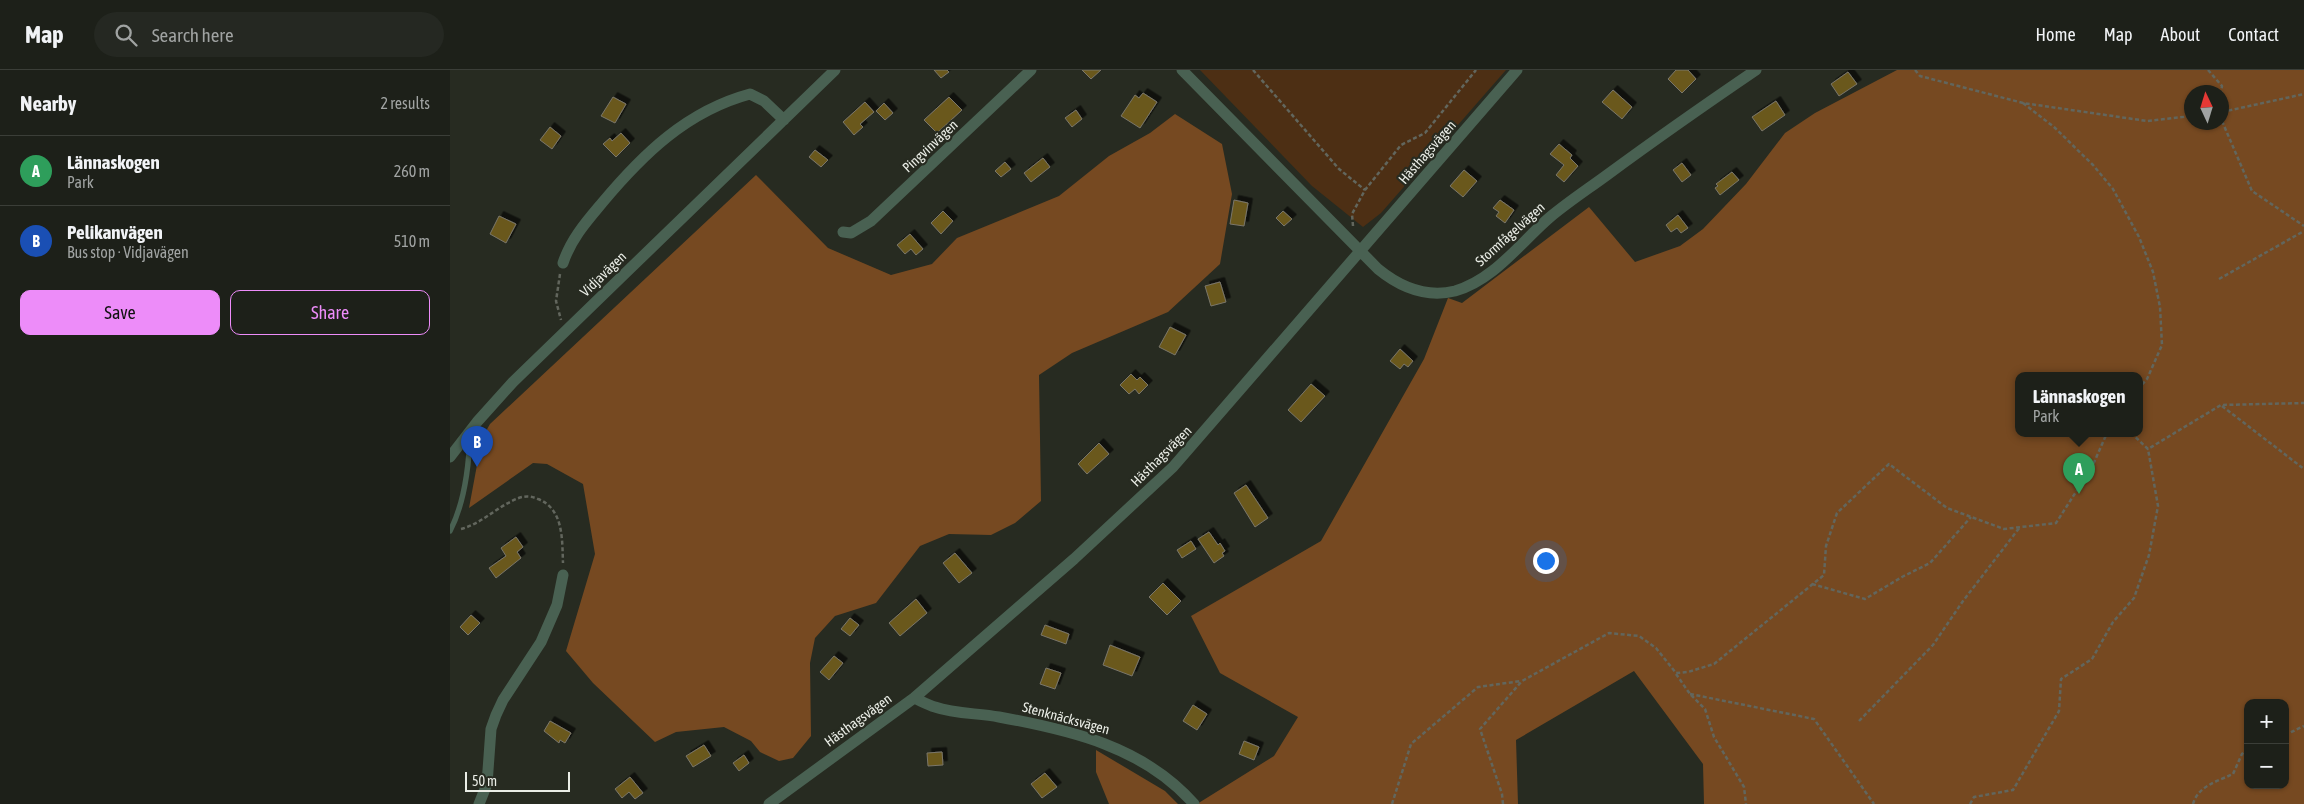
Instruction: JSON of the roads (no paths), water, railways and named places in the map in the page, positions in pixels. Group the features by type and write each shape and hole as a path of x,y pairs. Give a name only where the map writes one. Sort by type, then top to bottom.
{"street":[{"name":"Vidjavägen","path":"450,457 513,382 835,70"},
{"name":"Pingvinvägen","path":"843,232 851,234 871,221 1031,70"},
{"name":"Stormfågelvägen","path":"1182,70 1360,252 1390,279 1418,291 1453,291 1471,285 1485,277 1550,217 1756,70"},
{"name":"Hästhagsvägen","path":"769,804 914,698 1074,559 1173,467 1517,70"},
{"path":"563,263 577,234 618,184 646,154 677,128 714,107 750,94 764,101 784,120"},
{"path":"480,804 487,784 491,729 496,715 502,700 541,642 557,605 563,575"},
{"name":"Stenknäcksvägen","path":"914,698 934,707 1053,728 1113,746 1138,757 1162,774 1179,787 1194,804"}],"lane":[{"path":"450,531 455,521 464,486 470,433"}],"place":[{"name":"Pelikanvägen","path":"477,467"},
{"name":"Lännaskogen","path":"2079,494"}]}
